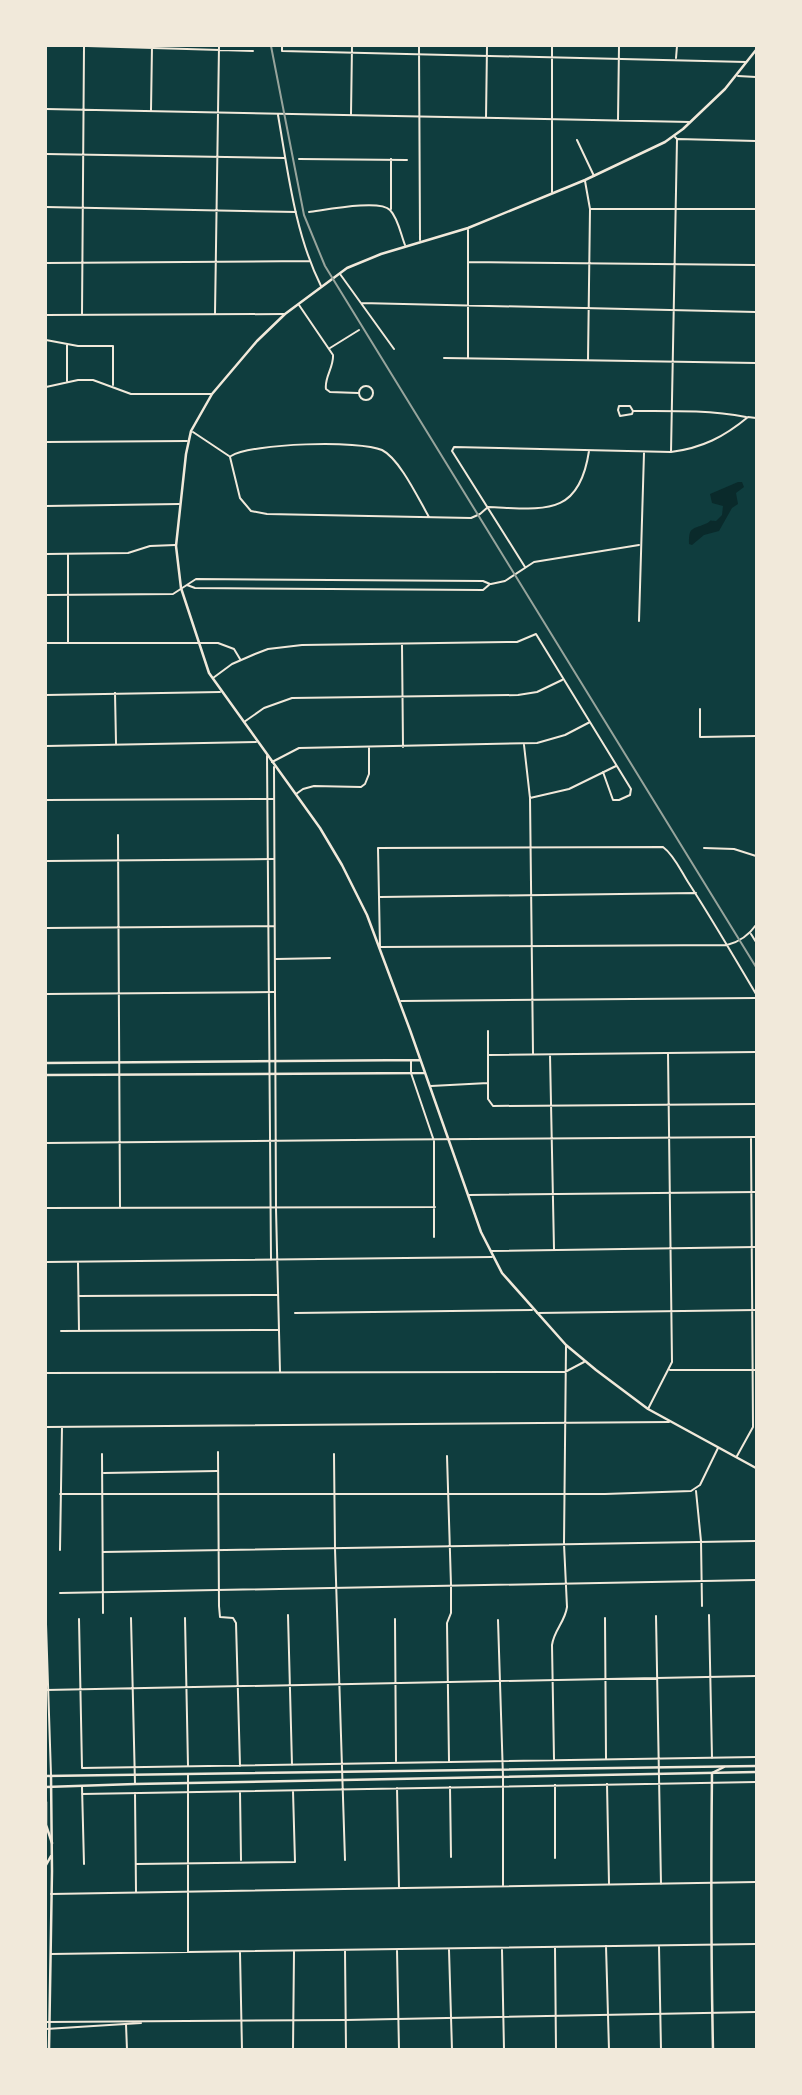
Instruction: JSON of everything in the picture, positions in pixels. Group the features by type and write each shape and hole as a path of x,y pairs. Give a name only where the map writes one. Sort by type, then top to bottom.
{"main road":[{"path":"757,50 737,76 676,138 585,180 468,228 381,254 339,273 285,314 257,341 212,394 191,431 176,545 181,589 212,679 295,794 342,865 380,947 468,1195 490,1251 502,1273 535,1312 585,1362 648,1409 757,1468"},
{"path":"46,1063 421,1060"},
{"path":"46,1075 425,1073"},
{"path":"712,1773 719,1768 730,1766"},
{"path":"46,1776 755,1766"},
{"path":"46,1787 757,1772"},
{"path":"712,1773 713,2049"},
{"path":"49,2049 47,2022 52,1855 51,1776"},
{"path":"46,1782 51,1787"},
{"path":"46,1802 46,1825 52,1843"},
{"path":"46,1865 52,1855"},
{"path":"46,2004 49,2000"}],"street":[{"path":"82,315 86,46 219,47 253,51"},
{"path":"282,46 282,51 747,62"},
{"path":"351,116 352,46"},
{"path":"419,46 420,242"},
{"path":"485,118 487,46"},
{"path":"552,46 552,193"},
{"path":"618,121 620,46"},
{"path":"676,59 677,46"},
{"path":"151,111 152,47"},
{"path":"215,314 219,47"},
{"path":"737,76 757,77"},
{"path":"46,109 691,122"},
{"path":"278,114 296,212 310,261 321,287"},
{"path":"671,452 676,138 757,141"},
{"path":"576,140 594,176"},
{"path":"46,154 285,158"},
{"path":"299,159 407,160"},
{"path":"391,159 391,210 406,246"},
{"path":"585,180 590,209 588,360"},
{"path":"309,212 372,205 391,210"},
{"path":"46,207 296,212"},
{"path":"590,209 757,209"},
{"path":"468,228 468,358"},
{"path":"46,263 310,261"},
{"path":"468,262 757,265"},
{"path":"339,273 394,349"},
{"path":"361,303 757,312"},
{"path":"298,304 329,348 333,363 325,383 326,389 330,392 358,394"},
{"path":"46,315 285,314"},
{"path":"329,348 359,330"},
{"path":"46,340 78,346 113,346 112,386"},
{"path":"67,344 67,383"},
{"path":"443,358 757,363"},
{"path":"46,387 93,380 131,394 212,394"},
{"path":"366,386 373,393 366,401 358,394 360,389 366,386"},
{"path":"633,411 722,412 757,418"},
{"path":"525,567 452,448 671,452 707,444 730,432 748,417"},
{"path":"191,431 230,457 240,498 251,511 267,514 471,518 488,507 539,509 556,505 577,491 586,471 589,451"},
{"path":"46,442 188,441"},
{"path":"230,457 251,449 289,445 366,447 382,450 394,460 429,517"},
{"path":"639,621 644,452"},
{"path":"46,506 180,504"},
{"path":"46,554 128,553 154,545 176,545"},
{"path":"187,585 195,588 484,590 490,584 505,581 534,562 640,545"},
{"path":"68,554 68,643"},
{"path":"46,595 173,594 196,579 483,581 490,584"},
{"path":"212,679 241,660 268,649 302,645 517,642 536,634 617,765 631,789 630,795 614,801 603,772"},
{"path":"46,643 224,644 234,649 241,660"},
{"path":"402,643 404,747"},
{"path":"244,722 264,708 292,698 518,695 537,692 564,679"},
{"path":"46,695 221,692"},
{"path":"116,693 116,744"},
{"path":"700,709 700,737 757,736"},
{"path":"271,762 299,748 524,744 550,740 590,722"},
{"path":"46,746 256,742"},
{"path":"524,744 530,799 533,1054"},
{"path":"295,794 308,787 365,785 369,774 369,747"},
{"path":"267,757 271,1260"},
{"path":"530,799 569,789 617,765"},
{"path":"274,766 276,1209 280,1372"},
{"path":"46,800 274,799"},
{"path":"118,835 120,1209"},
{"path":"400,1001 757,996 727,945 696,893 670,852 663,847 378,848 380,947 727,945 751,933 757,925"},
{"path":"704,848 734,849 757,856"},
{"path":"46,861 274,859"},
{"path":"379,897 696,893"},
{"path":"46,928 275,926"},
{"path":"751,933 757,942"},
{"path":"275,959 330,957"},
{"path":"46,994 275,992"},
{"path":"488,1031 488,1099 490,1104 496,1106 757,1104"},
{"path":"488,1055 757,1052"},
{"path":"648,1409 671,1366 668,1053"},
{"path":"550,1054 554,1249"},
{"path":"411,1060 411,1073 434,1141 434,1237"},
{"path":"430,1086 488,1083"},
{"path":"737,1457 755,1422 752,1370 751,1137"},
{"path":"46,1143 757,1137"},
{"path":"468,1195 757,1192"},
{"path":"46,1208 435,1207"},
{"path":"490,1251 757,1247"},
{"path":"46,1262 493,1257"},
{"path":"78,1262 79,1331"},
{"path":"79,1296 278,1295"},
{"path":"295,1313 757,1310"},
{"path":"61,1331 279,1330"},
{"path":"554,1760 553,1638 567,1613 564,1544 566,1345"},
{"path":"46,1373 565,1372 585,1362"},
{"path":"669,1370 757,1370"},
{"path":"46,1427 670,1422"},
{"path":"60,1550 62,1426"},
{"path":"702,1606 701,1542 696,1490 719,1447"},
{"path":"218,1452 220,1617 232,1617 236,1621 240,1766"},
{"path":"102,1454 103,1613"},
{"path":"334,1454 345,1860"},
{"path":"447,1456 451,1585 451,1613 447,1623 449,1763"},
{"path":"102,1473 219,1471"},
{"path":"60,1494 449,1495 696,1490"},
{"path":"103,1552 757,1541"},
{"path":"60,1593 757,1580"},
{"path":"288,1615 292,1765"},
{"path":"709,1615 712,1758"},
{"path":"656,1616 661,1884"},
{"path":"131,1618 135,1784"},
{"path":"185,1618 188,1767"},
{"path":"605,1618 606,1759"},
{"path":"79,1619 82,1768 757,1757"},
{"path":"396,1619 396,1763"},
{"path":"498,1619 503,1886"},
{"path":"46,1624 51,1776"},
{"path":"47,1690 757,1676"},
{"path":"188,1774 188,1952"},
{"path":"82,1794 757,1782"},
{"path":"607,1783 609,1884"},
{"path":"555,1784 555,1858"},
{"path":"82,1786 84,1864"},
{"path":"450,1786 451,1857"},
{"path":"397,1787 399,1889"},
{"path":"136,1864 295,1862 293,1790"},
{"path":"240,1791 241,1861"},
{"path":"135,1792 136,1892"},
{"path":"51,1894 757,1882"},
{"path":"50,1954 757,1944"},
{"path":"606,1945 609,2049"},
{"path":"659,1945 661,2049"},
{"path":"555,1947 556,2049"},
{"path":"397,1949 399,2049"},
{"path":"449,1949 452,2049"},
{"path":"502,1949 504,2049"},
{"path":"345,1950 346,2049"},
{"path":"293,2049 294,1951"},
{"path":"240,1952 242,2049"},
{"path":"47,2022 346,2020 757,2012"},
{"path":"47,2029 163,2022"},
{"path":"126,2023 127,2049"}],"water":[{"path":"742,482 744,487 736,493 738,504 732,508 719,531 704,535 692,545 689,544 692,530 710,520 716,521 722,515 723,506 712,503 710,494"}],"railway":[{"path":"271,46 304,215 325,266 756,967"}]}
